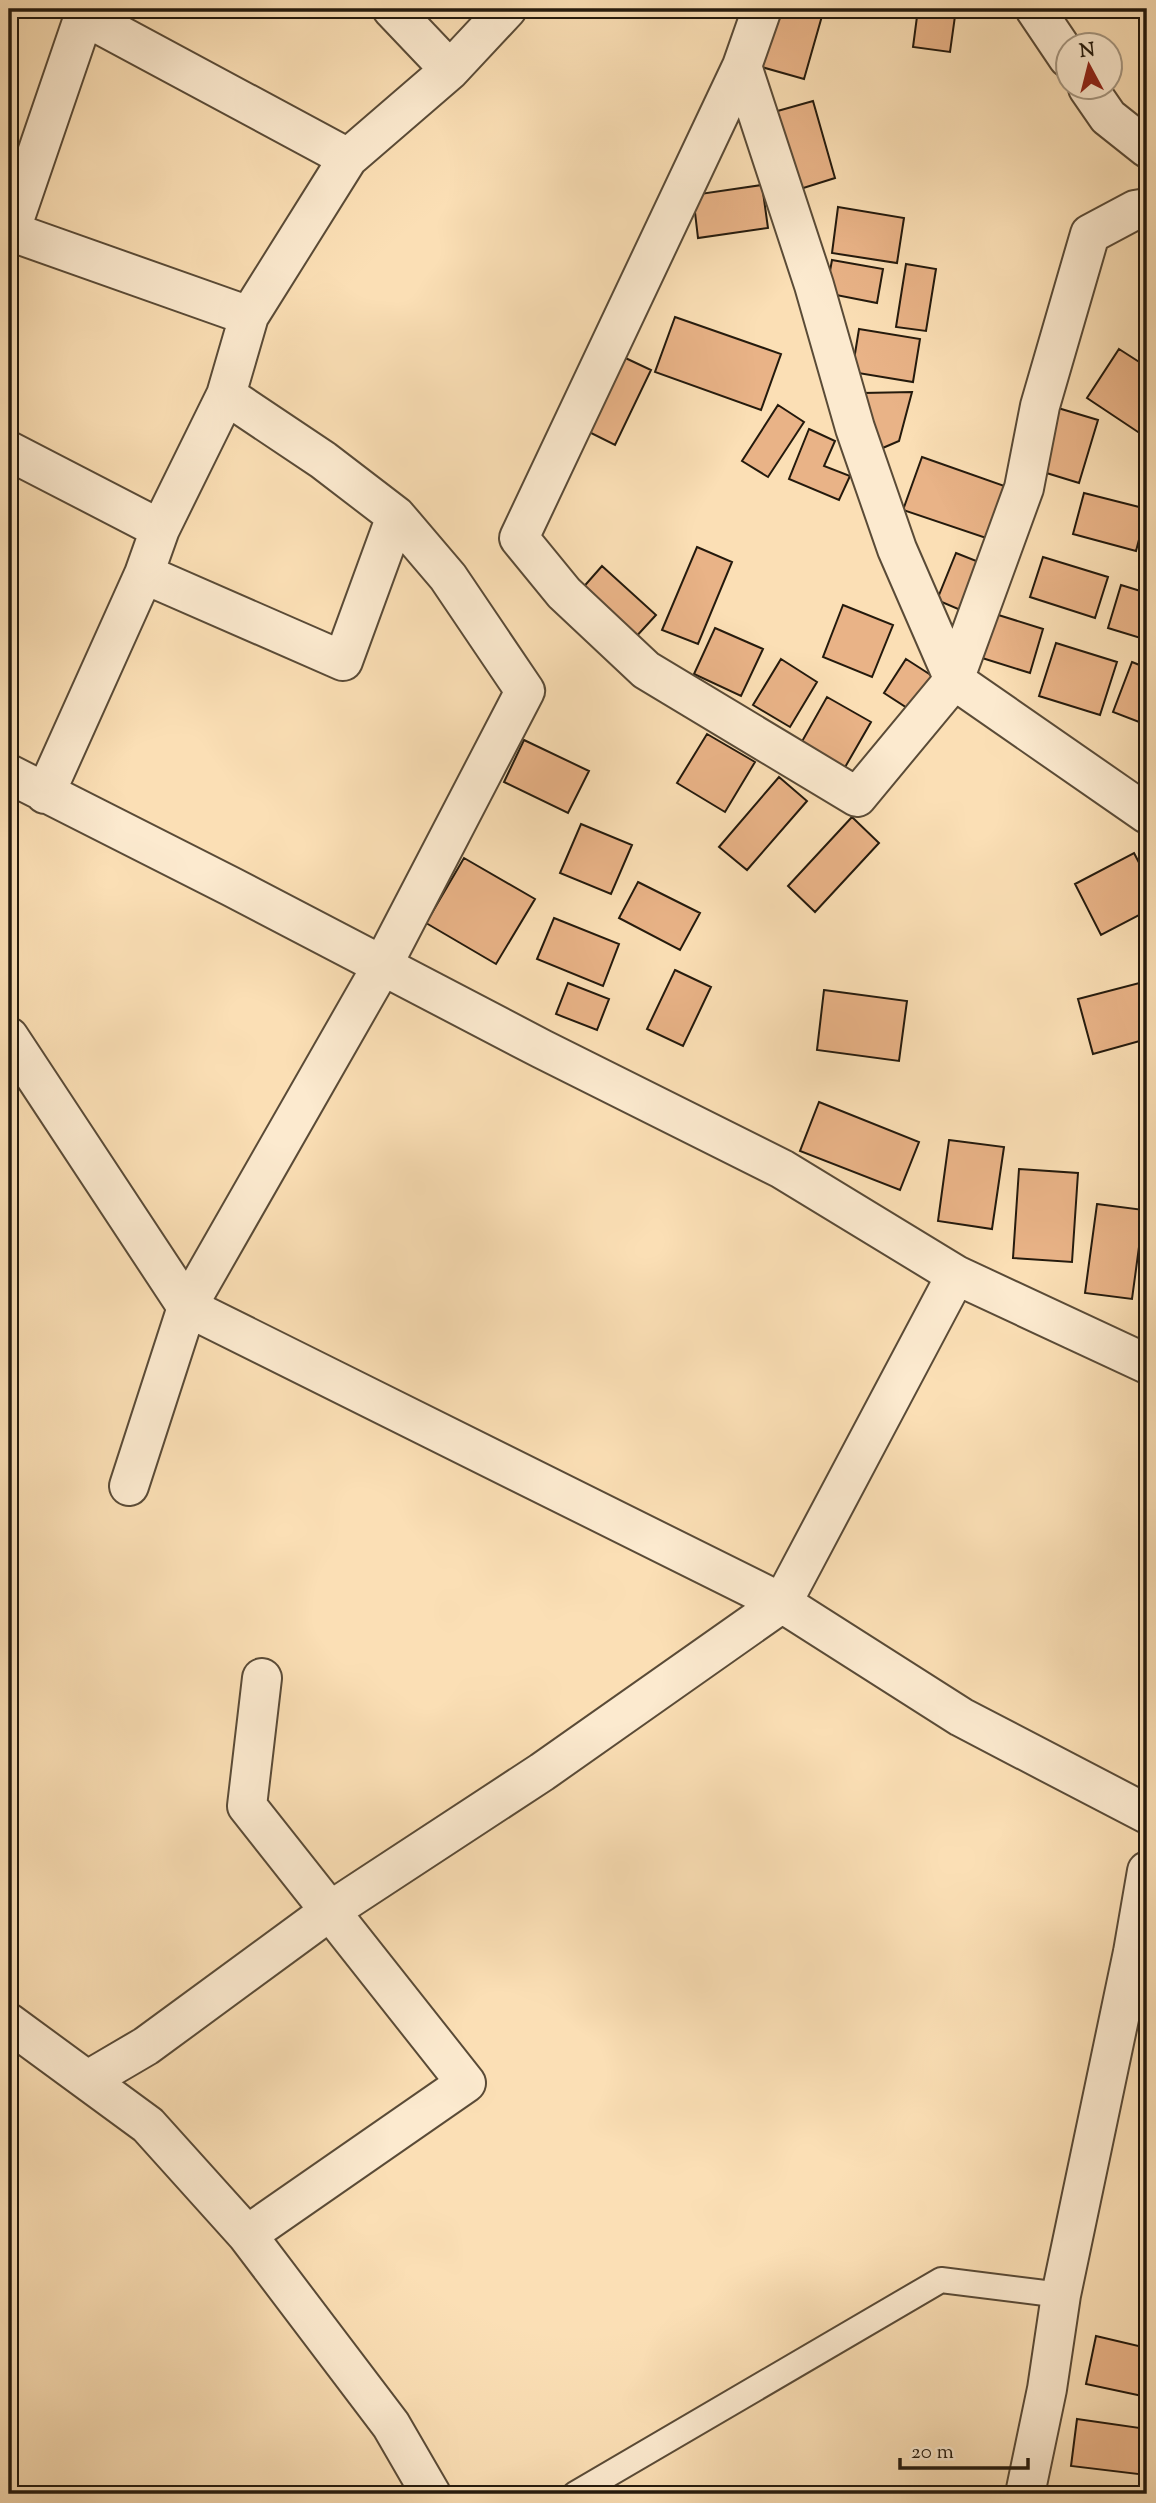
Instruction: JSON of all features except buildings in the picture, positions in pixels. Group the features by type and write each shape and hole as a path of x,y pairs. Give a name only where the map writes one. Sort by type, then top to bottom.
{"street":[{"path":"392,9 450,70"},
{"path":"45,794 144,574 160,528 226,395 249,316 348,158 450,70 507,9"},
{"path":"762,9 742,66 519,538 564,593 646,670 857,797 954,680 1024,488 1040,406 1090,234 1135,211 1147,208"},
{"path":"1035,9 1054,36"},
{"path":"249,316 9,232 84,16 348,158"},
{"path":"742,66 814,285 855,428 884,513 954,680 1147,814"},
{"path":"1098,102 1108,117 1147,148"},
{"path":"129,1486 187,1307 382,965 525,691 448,577 396,516 323,460 226,395"},
{"path":"9,451 160,528"},
{"path":"144,574 343,661 396,516"},
{"path":"9,774 542,1049 782,1169 956,1275 1147,1364"},
{"path":"9,1037 187,1307 782,1603 961,1717 1147,1814"},
{"path":"88,2080 146,2046 330,1911 542,1772 782,1603 956,1275"},
{"path":"247,2235 466,2083 247,1807 262,1678"},
{"path":"1025,2494 1061,2295 1133,1952 1147,1871"},
{"path":"9,2023 148,2125 247,2235 391,2425 431,2494"}],"lane":[{"path":"575,2494 941,2280 1061,2295"}]}
